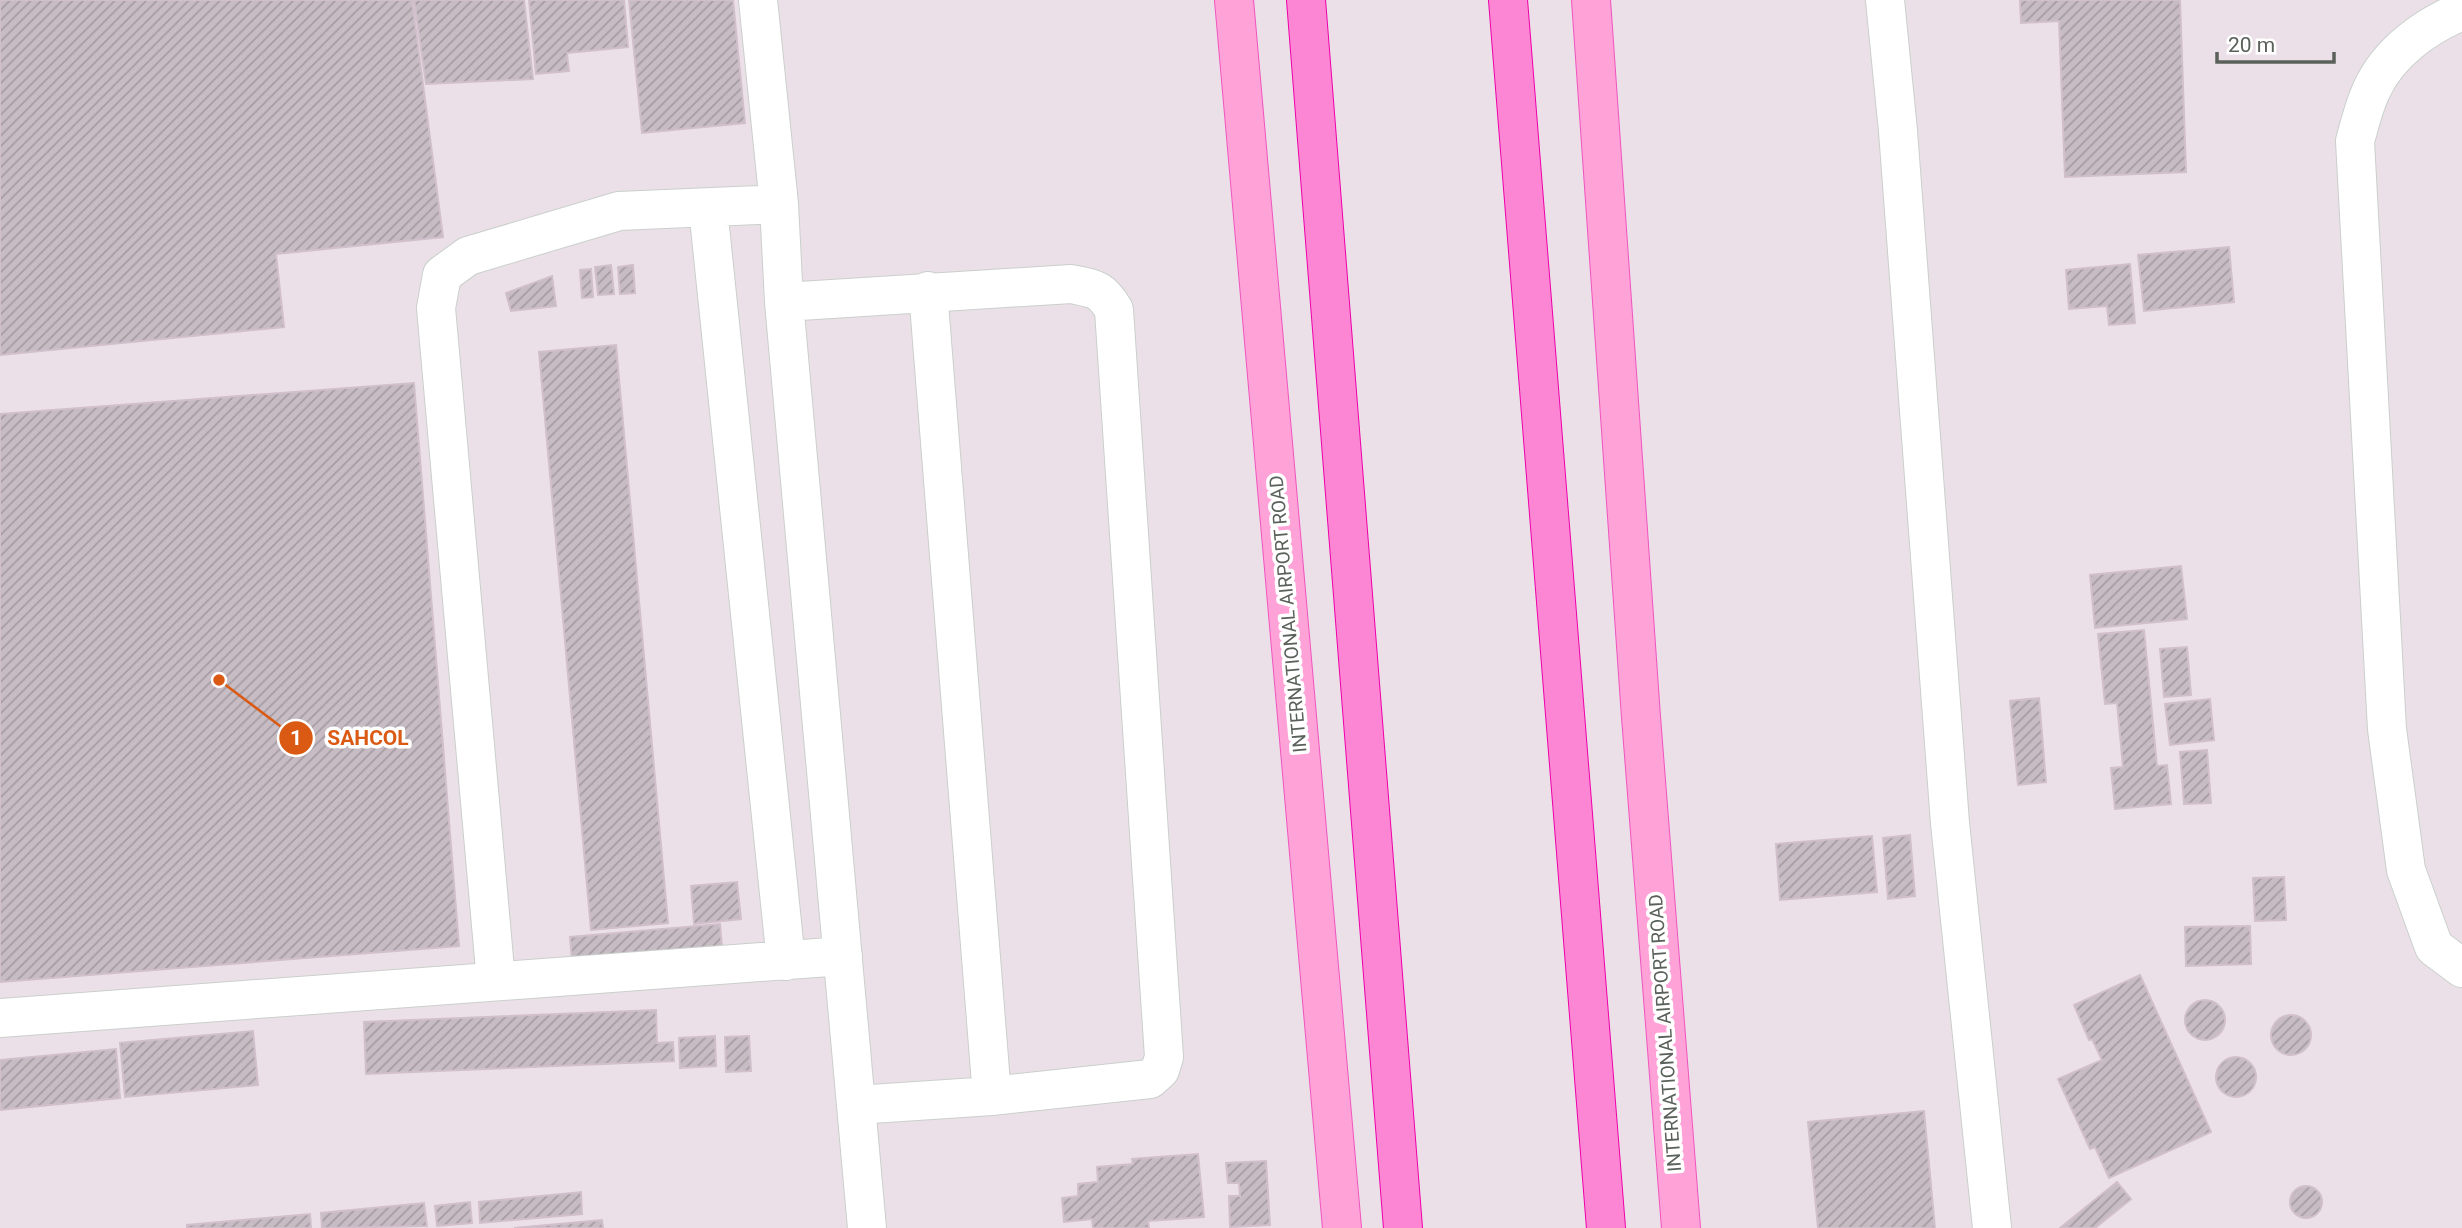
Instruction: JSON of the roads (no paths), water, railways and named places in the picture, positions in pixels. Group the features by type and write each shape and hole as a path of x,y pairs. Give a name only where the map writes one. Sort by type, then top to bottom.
{"highway":[{"path":"1306,0 1403,1228"},
{"path":"1508,0 1606,1228"}],"main road":[{"name":"INTERNATIONAL AIRPORT ROAD","path":"1234,0 1342,1228"},
{"name":"INTERNATIONAL AIRPORT ROAD","path":"1591,0 1640,703 1681,1228"}],"lane":[{"path":"758,0 779,204 784,302 867,1228"},
{"path":"1885,0 1898,131 1950,823 1992,1228"},
{"path":"2462,11 2438,21 2398,51 2372,88 2355,141 2387,729 2406,870 2434,947 2462,968"},
{"path":"496,981 436,309 442,275 468,256 619,211 779,204"},
{"path":"708,208 786,961"},
{"path":"784,302 1071,284 1089,287 1105,294 1114,310 1164,1057 1160,1070 1150,1079 992,1096 856,1105"},
{"path":"928,292 992,1096"},
{"path":"0,1018 843,956"}],"place":[{"name":"SAHCOL","path":"219,680"}]}
